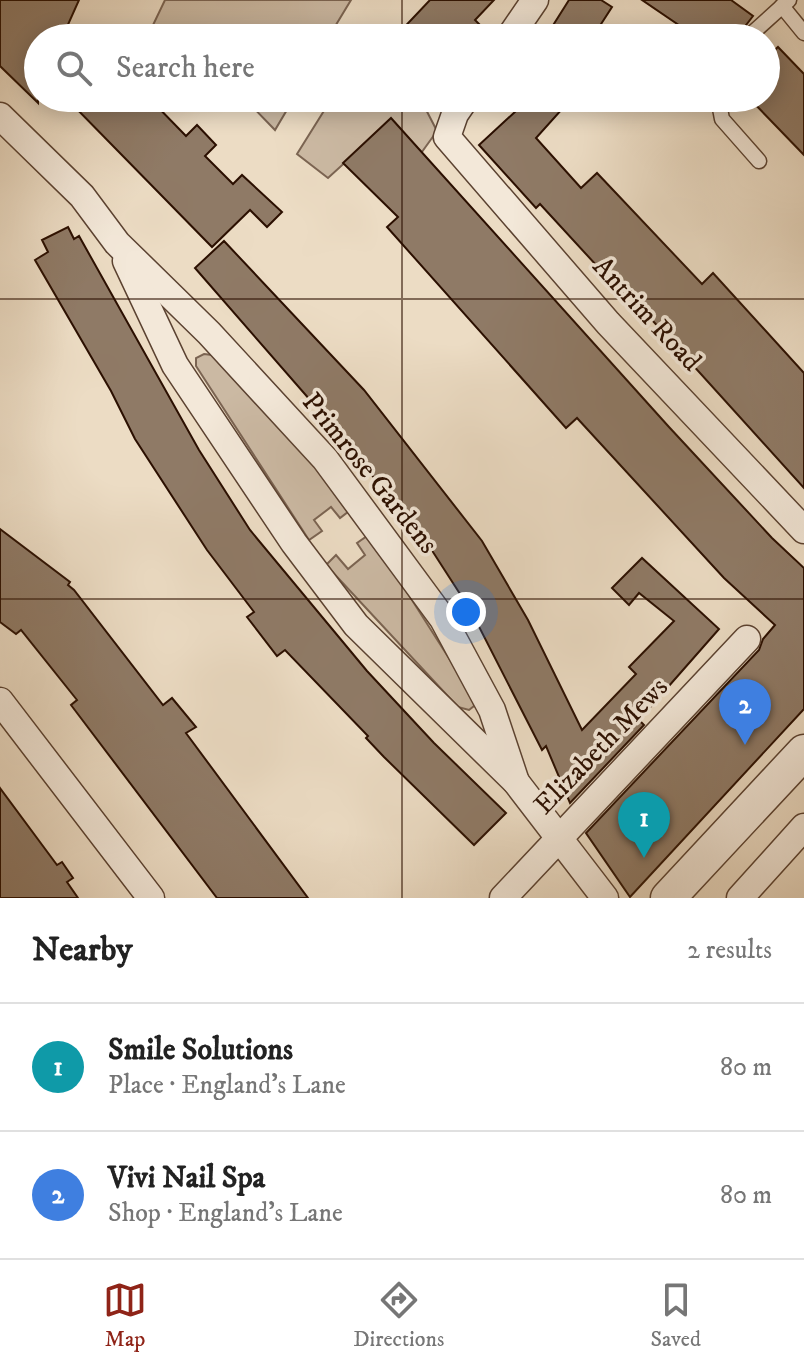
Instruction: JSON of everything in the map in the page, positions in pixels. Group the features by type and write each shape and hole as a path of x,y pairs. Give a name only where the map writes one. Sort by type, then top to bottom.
{"street":[{"path":"519,24 535,0"},
{"name":"Antrim Road","path":"456,112 447,137 608,323 804,530"},
{"name":"Primrose Gardens","path":"0,116 82,196 117,243 209,333 325,459 443,619 492,710 516,782"},
{"name":"Primrose Gardens","path":"117,243 175,365 294,543 356,625 516,782 605,898"},
{"name":"Elizabeth Mews","path":"503,898 747,639"},
{"path":"0,701 151,898"},
{"path":"668,898 804,752"},
{"path":"740,898 804,827"}],"lane":[{"path":"763,24 786,3 804,33"},
{"path":"721,112 722,119 759,161"}],"shaded area":[{"path":"165,0 351,0 336,24 153,24"},
{"path":"258,112 286,112 275,130"},
{"path":"323,112 427,112 437,131 419,156 385,126 328,178 297,154"},
{"path":"204,354 212,355 353,508 340,518 331,507 314,520 322,531 309,540 196,366 196,358"},
{"path":"370,534 473,696 474,706 469,710 458,707 326,565 336,555 348,569 365,555 357,543"}],"building":[{"path":"0,0 79,0 68,24 24,24 24,89 0,66"},
{"path":"430,0 494,0 475,20 479,24 407,24"},
{"path":"569,0 601,0 612,7 601,24 554,24"},
{"path":"642,0 731,0 753,16 747,24 677,24"},
{"path":"780,49 804,74 804,155 763,112 780,112"},
{"path":"80,112 163,112 186,136 197,125 216,145 205,156 233,184 242,175 282,212 267,227 250,210 212,247"},
{"path":"515,112 559,112 536,138 581,188 597,173 702,284 713,273 804,373 804,488 643,310 540,204 536,208 479,145"},
{"path":"391,118 669,427 804,568 804,709 630,897 586,833 759,650 763,639 775,625 724,578 577,418 566,428 387,227 398,217 343,163"},
{"path":"68,227 74,239 79,236 199,450 250,530 367,671 434,743 506,813 474,845 384,757 366,738 368,736 285,650 277,656 247,617 254,612 207,550 135,439 111,391 35,260 48,252 42,240"},
{"path":"224,241 364,390 482,541 528,620 582,730 636,674 629,667 674,621 639,593 629,605 612,588 642,558 719,629 639,720 644,725 570,803 546,746 542,750 471,611 433,552 331,424 195,268"},
{"path":"0,529 70,582 68,585 163,705 172,698 196,727 186,733 308,898 217,898 71,705 77,700 21,630 16,634 0,622"},
{"path":"0,788 57,865 62,862 73,878 67,882 78,898 0,898"}],"place":[{"name":"Vivi Nail Spa","path":"745,745"},
{"name":"Smile Solutions","path":"644,858"}]}
